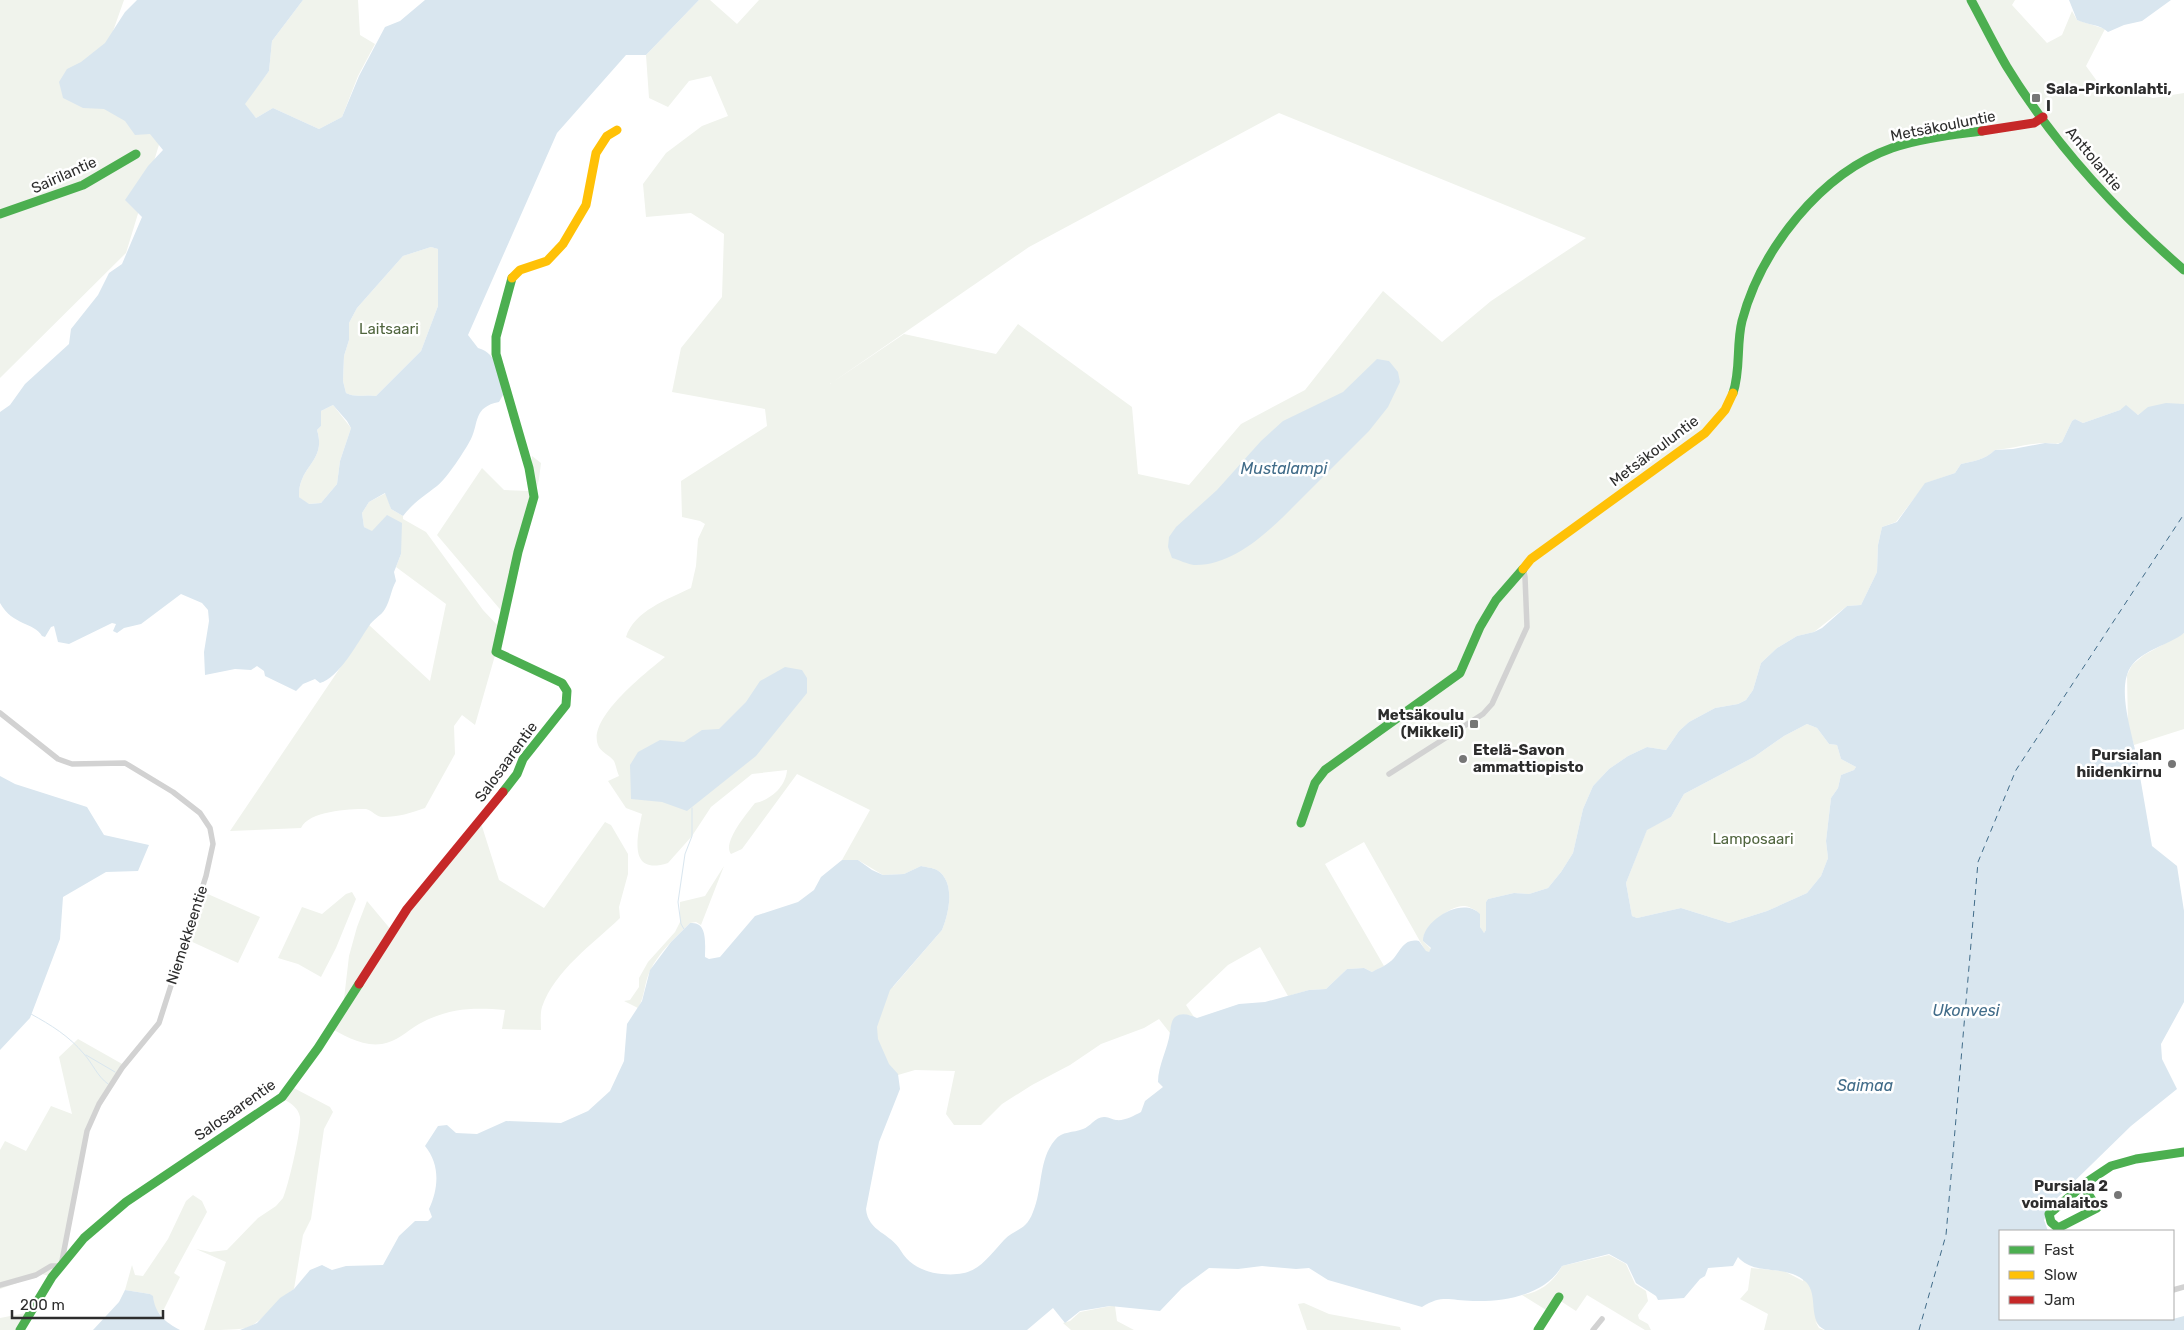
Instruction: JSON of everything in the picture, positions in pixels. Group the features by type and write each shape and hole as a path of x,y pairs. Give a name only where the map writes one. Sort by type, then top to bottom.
{"street":[{"name":"Anttolantie","path":"1970,0 2007,67 2043,118 2100,189 2148,238 2184,270"},
{"name":"Metsäkouluntie","path":"1301,823 1314,783 1325,770 1460,673 1480,627 1496,600 1523,567 1705,433 1727,407 1737,377 1742,322 1758,277 1783,238 1815,198 1840,177 1892,148 2034,123 2043,118"},
{"name":"Salosaarentie","path":"20,1330 62,1266 84,1238 126,1202 282,1097 318,1048 408,909 517,774 523,759 566,705 567,691 562,683 496,652 518,552 534,497 529,468 496,354 496,337 512,276 520,269 545,262 558,251 585,206 596,152 606,138 617,130"},
{"name":"Sairilantie","path":"0,214 84,185 136,154"},
{"path":"1389,774 1483,714 1492,704 1527,627 1523,567"},
{"name":"Niemekkeentie","path":"0,713 58,759 72,764 125,763 173,792 200,813 210,828 212,844 206,876 159,1023 122,1068 99,1104 87,1131 62,1266"},
{"path":"2084,1187 2097,1208 2058,1228 2051,1222 2049,1214 2084,1187 2117,1164 2184,1152"},
{"path":"0,1285 36,1275 51,1266 62,1266"},
{"path":"1538,1330 1559,1297"},
{"path":"1593,1330 1602,1319"}],"green space":[{"path":"0,0 124,0 100,68 165,125 126,253 0,378"},
{"path":"303,0 358,0 360,35 375,44 358,76 342,117 319,129 273,108 256,118 244,104 269,71 272,41"},
{"path":"699,0 710,0 737,24 759,0 2015,0 2012,5 2047,43 2062,35 2072,11 2077,20 2105,29 2086,66 2102,88 2114,86 2153,98 2184,93 2184,404 2155,406 2138,415 2126,406 2120,410 2083,423 2075,419 2060,443 2033,444 1995,450 1983,458 1961,464 1955,473 1926,483 1896,522 1882,527 1878,545 1877,572 1861,605 1847,606 1814,632 1797,636 1777,648 1761,663 1753,690 1746,700 1738,704 1715,708 1689,722 1679,731 1666,750 1647,747 1628,756 1609,769 1593,786 1583,809 1573,853 1561,872 1548,888 1529,894 1514,893 1488,899 1486,902 1486,930 1484,933 1480,928 1478,912 1468,906 1459,906 1438,918 1427,930 1423,941 1431,949 1429,952 1426,952 1364,842 1325,864 1384,966 1372,972 1364,968 1347,969 1326,989 1309,990 1288,996 1260,947 1228,965 1186,1005 1194,1017 1180,1015 1177,1017 1172,1023 1170,1033 1159,1019 1144,1028 1101,1044 1070,1065 1032,1085 1002,1104 981,1125 954,1125 946,1114 955,1071 915,1070 898,1075 897,1091 877,1101 877,1109 870,1107 868,1091 875,1082 865,1074 865,1064 869,1060 867,1056 852,1053 842,1058 838,1056 834,1059 835,1056 832,1053 835,1051 831,1043 820,1046 816,1040 820,1037 817,1034 812,1035 804,1030 807,1020 802,1013 801,1003 810,993 814,976 822,967 843,959 867,960 889,969 898,975 893,987 942,930 949,907 949,890 943,875 935,869 921,866 904,874 883,875 858,860 842,860 870,810 797,774 742,849 731,854 729,849 730,843 742,821 755,803 767,799 781,787 787,770 752,774 711,807 692,836 668,863 655,866 646,864 638,852 637,843 642,814 626,808 608,781 619,776 614,761 598,745 597,734 601,722 610,709 633,684 665,657 626,637 630,628 644,613 662,601 691,588 696,566 698,539 705,524 682,517 681,481 767,426 765,409 672,392 681,348 722,297 724,234 691,213 646,217 643,184 666,153 702,126 728,116 711,76 689,81 668,107 649,98 646,55","holes":["1279,113 1586,238 1491,301 1442,342 1383,291 1305,390 1241,424 1189,485 1138,474 1132,407 1018,324 996,354 904,334 830,384 1029,247"]},
{"name":"Laitsaari","path":"431,247 438,249 438,306 421,351 376,396 346,393 343,381 344,356 349,340 349,323 357,308 403,256"},
{"path":"333,405 351,428 340,461 337,484 321,503 308,504 299,497 300,486 318,449 317,430 321,426 321,411"},
{"path":"532,456 541,463 539,479 504,614 437,535 482,468 504,490 530,491"},
{"path":"386,493 391,509 403,516 403,519 426,532 483,610 500,628 496,652 475,725 462,715 454,726 455,754 425,808 383,817 366,809 330,812 312,818 305,822 301,828 230,831 369,625 430,681 446,604 396,567 401,554 380,524 373,532 364,527 362,513 369,502"},
{"path":"2184,633 2184,729 2134,745 2128,726 2127,675 2132,665 2144,655"},
{"name":"Lamposaari","path":"1807,724 1817,728 1829,744 1837,745 1841,759 1856,767 1854,770 1841,775 1838,788 1831,798 1826,841 1828,858 1821,876 1807,893 1767,911 1729,923 1681,908 1637,918 1632,916 1626,883 1647,829 1671,817 1684,794 1754,757 1784,736"},
{"path":"480,820 499,880 544,908 605,822 611,825 628,854 628,874 619,907 620,918 576,958 556,981 542,1007 541,1030 502,1029 505,1010 482,1009 461,1010 440,1015 419,1024 392,1041 382,1044 360,1042 328,1027 344,999 349,956 367,901 392,931"},
{"path":"724,866 701,925 696,922 690,923 653,964 638,1008 624,1001 630,1000 639,987 639,978 648,962 675,932 680,922 680,902 705,896"},
{"path":"201,891 260,917 238,963 186,939"},
{"path":"352,892 356,899 336,948 321,977 298,964 278,958 302,907 322,914 346,894"},
{"path":"78,1039 124,1065 87,1131 61,1266 52,1277 42,1274 0,1289 0,1150 5,1141 26,1151 51,1106 72,1114 59,1057"},
{"path":"290,1086 330,1107 333,1112 324,1129 311,1219 303,1235 294,1289 258,1321 246,1328 204,1330 226,1262 196,1249 210,1252 227,1250 258,1218 276,1206 283,1198 294,1158 300,1123 298,1111 285,1100"},
{"path":"193,1195 202,1201 207,1212 174,1273 180,1277 161,1315 154,1308 153,1297 150,1294 125,1290 132,1265 135,1275 143,1276 168,1239 186,1201"},
{"path":"1798,1225 1820,1327 1815,1321 1819,1328 1824,1330 1764,1330 1768,1314 1740,1299 1748,1290 1751,1268 1784,1271 1803,1281"},
{"path":"1609,1255 1626,1264 1635,1284 1646,1291 1648,1301 1638,1315 1639,1319 1648,1324 1651,1330 1645,1330 1587,1295 1576,1311 1559,1300 1551,1313 1522,1295 1534,1292 1545,1286 1555,1277 1562,1266"},
{"path":"1304,1303 1329,1314 1400,1327 1401,1330 1307,1330 1298,1304"},
{"path":"1115,1306 1117,1321 1134,1330 1071,1330 1063,1323 1070,1321 1080,1312"},
{"path":"31,1312 20,1330 0,1330 0,1318"}],"water":[{"path":"137,0 303,0 272,41 269,71 245,104 256,118 273,108 319,129 342,117 359,76 385,27 400,21 425,0 699,0 646,55 626,55 557,133 468,335 478,348 490,355 494,361 499,374 503,395 499,402 485,408 478,416 471,439 446,477 415,503 403,516 391,509 385,493 369,502 362,513 364,527 372,531 387,515 402,523 401,554 394,572 396,581 388,603 371,624 348,659 334,674 320,683 315,679 303,684 296,691 265,676 264,671 257,666 251,670 235,669 205,675 204,652 209,621 208,610 202,603 181,594 141,624 124,628 117,633 113,631 116,624 112,623 69,644 58,642 54,626 51,627 45,637 42,636 34,628 11,616 0,603 0,412 10,405 25,384 69,344 71,329 98,295 109,273 122,264 142,217 125,200 148,166 163,150 150,134 135,135 125,121 104,109 83,108 63,98 59,82 67,69 81,62 105,43 125,12","holes":["431,247 438,249 438,306 421,351 376,396 346,393 343,381 344,356 349,340 349,323 357,308 403,256","333,405 351,428 340,461 337,484 321,503 309,504 299,497 300,486 318,449 317,430 321,426 321,411"]},
{"path":"2069,0 2171,0 2142,21 2124,25 2108,32 2101,27 2077,20"},
{"name":"Mustalampi","path":"1377,359 1389,361 1398,372 1400,382 1388,407 1369,431 1282,518 1253,543 1219,561 1194,565 1172,558 1168,547 1169,537 1176,527 1217,490 1261,441 1283,421 1343,392"},
{"name":"Saimaa","path":"2166,403 2184,404 2184,633 2137,660 2127,674 2125,686 2127,711 2152,846 2177,866 2184,911 2184,1002 2161,1044 2162,1059 2177,1089 2131,1126 2051,1204 2044,1220 2048,1230 1999,1230 1999,1320 2174,1320 2184,1316 2184,1330 1825,1330 1816,1321 1810,1287 1798,1276 1753,1267 1738,1257 1733,1266 1708,1268 1705,1276 1700,1279 1684,1298 1658,1300 1656,1296 1636,1283 1627,1264 1609,1254 1562,1266 1555,1276 1545,1284 1523,1295 1485,1301 1441,1299 1422,1307 1328,1280 1309,1268 1296,1269 1262,1266 1238,1269 1209,1268 1182,1288 1160,1311 1110,1306 1080,1311 1065,1323 1053,1308 1027,1330 240,1330 257,1323 280,1298 294,1289 310,1270 322,1265 332,1270 346,1266 383,1265 399,1236 415,1221 428,1221 432,1217 429,1209 435,1193 436,1176 433,1160 425,1146 438,1126 447,1125 456,1133 477,1134 506,1121 561,1123 588,1111 610,1091 624,1061 627,1024 642,1001 650,970 671,942 690,923 696,923 703,929 705,957 709,959 720,957 755,916 798,902 814,890 821,877 842,860 858,860 883,875 904,874 921,866 937,870 947,882 949,907 942,930 890,990 877,1027 878,1039 889,1064 898,1074 900,1089 879,1142 866,1209 868,1217 875,1228 892,1240 904,1256 913,1264 930,1272 942,1274 971,1271 984,1262 1008,1236 1027,1223 1036,1203 1046,1156 1058,1137 1086,1128 1102,1117 1119,1120 1132,1117 1141,1112 1145,1101 1163,1087 1158,1082 1158,1076 1171,1024 1175,1017 1183,1014 1197,1018 1239,1004 1265,1002 1309,990 1326,989 1347,969 1364,968 1372,972 1383,966 1392,960 1404,945 1410,941 1419,941 1426,951 1429,952 1431,948 1423,941 1424,934 1436,919 1454,909 1472,909 1480,914 1480,927 1484,933 1486,930 1486,902 1488,899 1514,893 1529,894 1548,888 1561,872 1573,853 1583,809 1593,786 1609,769 1628,756 1647,747 1666,750 1679,731 1689,722 1715,708 1738,704 1746,700 1753,690 1761,663 1777,648 1797,636 1822,628 1847,606 1861,605 1877,572 1878,545 1882,527 1897,522 1925,483 1955,473 1961,464 1983,458 1995,450 2013,449 2045,443 2058,444 2062,442 2072,421 2075,419 2083,423 2120,410 2126,405 2138,415 2148,407","holes":["1807,724 1817,728 1829,744 1837,745 1841,759 1856,767 1854,770 1841,775 1838,788 1831,798 1826,841 1828,858 1821,876 1807,893 1767,911 1729,923 1681,908 1637,918 1632,916 1626,883 1647,830 1671,817 1684,794 1754,757 1784,736"]},
{"path":"785,667 802,670 807,678 807,693 756,756 687,811 662,802 631,799 630,765 638,752 660,740 684,742 702,730 719,729 746,702 760,681"},
{"path":"0,776 15,784 87,807 104,835 149,845 138,871 106,872 63,897 60,939 30,1018 0,1050"},
{"path":"125,1290 153,1296 158,1313 180,1330 93,1330 119,1302"}],"waterway":[{"path":"684,929 681,924 678,902 685,854 692,836 692,808"},
{"path":"31,1014 66,1036 108,1084"},
{"path":"86,1055 115,1072"}],"ferry route":[{"path":"1919,1330 1946,1235 1978,862 2016,770 2184,514"}],"traffic: fast":[{"path":"1971,0 2007,67 2025,95 2066,150 2134,224 2184,270"},
{"path":"1733,393 1737,375 1740,330 1751,294 1763,267 1779,241 1818,195 1841,175 1866,160 1892,148 1926,139 1982,131"},
{"path":"0,214 83,185 136,154"},
{"path":"503,792 517,774 523,759 566,705 567,691 562,683 496,652 518,552 534,497 529,468 496,354 496,337 512,278"},
{"path":"1301,823 1315,783 1325,770 1460,673 1480,627 1496,600 1523,569"},
{"path":"20,1330 52,1277 84,1238 126,1202 282,1097 318,1048 359,984"},
{"path":"2084,1187 2097,1208 2058,1228 2051,1222 2049,1214 2087,1182 2111,1166 2136,1159 2184,1152"},
{"path":"1538,1330 1559,1297"}],"traffic: slow":[{"path":"512,278 520,270 547,261 563,244 586,205 596,153 607,136 617,130"},
{"path":"1523,569 1531,559 1705,433 1725,410 1733,393"}],"traffic: jam":[{"path":"1982,131 2034,123 2043,117"},
{"path":"359,984 407,909 503,792"}],"place":[{"name":"Sala-Pirkonlahti, I","path":"2036,98"},
{"name":"Metsäkoulu (Mikkeli)","path":"1474,724"},
{"name":"Etelä-Savon ammattiopisto","path":"1463,759"},
{"name":"Pursialan hiidenkirnu","path":"2172,764"},
{"name":"Pursiala 2 voimalaitos","path":"2118,1195"}],"water label":[{"name":"Ukonvesi","path":"1966,1010"}]}
